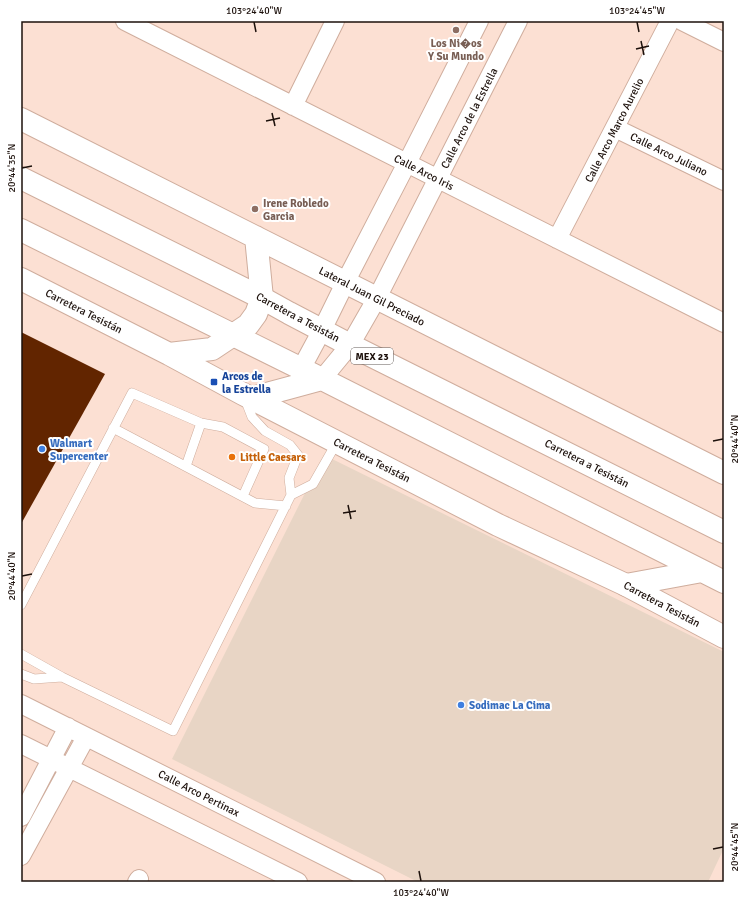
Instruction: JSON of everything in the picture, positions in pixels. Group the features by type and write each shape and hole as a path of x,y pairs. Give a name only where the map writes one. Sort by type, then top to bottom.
{"main road":[{"name":"Lateral Juan Gil Preciado","path":"21,119 724,473"},
{"name":"Carretera a Tesistán","path":"21,178 262,298 288,314 724,532"},
{"path":"21,230 322,379 724,582"},
{"path":"168,354 212,349 248,325 256,314 262,298 256,237"},
{"name":"Carretera Tesistán","path":"21,279 498,525 626,585 724,637"},
{"path":"247,396 322,379"},
{"path":"626,585 702,571"}],"street":[{"name":"Calle Arco Iris","path":"125,21 724,323"},
{"path":"293,106 335,21"},
{"path":"301,369 479,21"},
{"name":"Calle Arco de la Estrella","path":"322,379 350,345 377,298 518,21"},
{"name":"Calle Arco Marco Aurelio","path":"557,239 670,21"},
{"path":"682,21 724,42"},
{"name":"Calle Arco Juliano","path":"615,128 724,180"},
{"name":"Calle Arco Pertinax","path":"21,704 376,882"},
{"path":"21,817 68,727"},
{"path":"21,856 86,736"},
{"path":"21,744 298,882"},
{"path":"36,788 53,797"}],"lane":[{"path":"21,605 132,393 201,423 223,427 264,449 243,496"},
{"path":"21,654 62,677 173,731 291,495 289,478 298,455 290,446 264,431 252,416 247,396"},
{"path":"186,466 201,423"},
{"path":"113,428 255,503 286,506"},
{"path":"291,495 313,484 337,442"},
{"path":"21,674 34,679 62,677"}],"shaded area":[{"name":"Sodimac La Cima","path":"324,455 724,652 724,848 708,882 418,882 172,759"}],"building":[{"name":"Walmart Supercenter","path":"21,332 105,374 21,524"}],"place":[{"name":"Los Ni�os Y Su Mundo","path":"456,30"},
{"name":"Irene Robledo Garcia","path":"255,209"},
{"name":"Arcos de la Estrella","path":"214,382"},
{"name":"Walmart Supercenter","path":"42,449"},
{"name":"Little Caesars","path":"232,457"},
{"name":"Sodimac La Cima","path":"461,705"}]}
